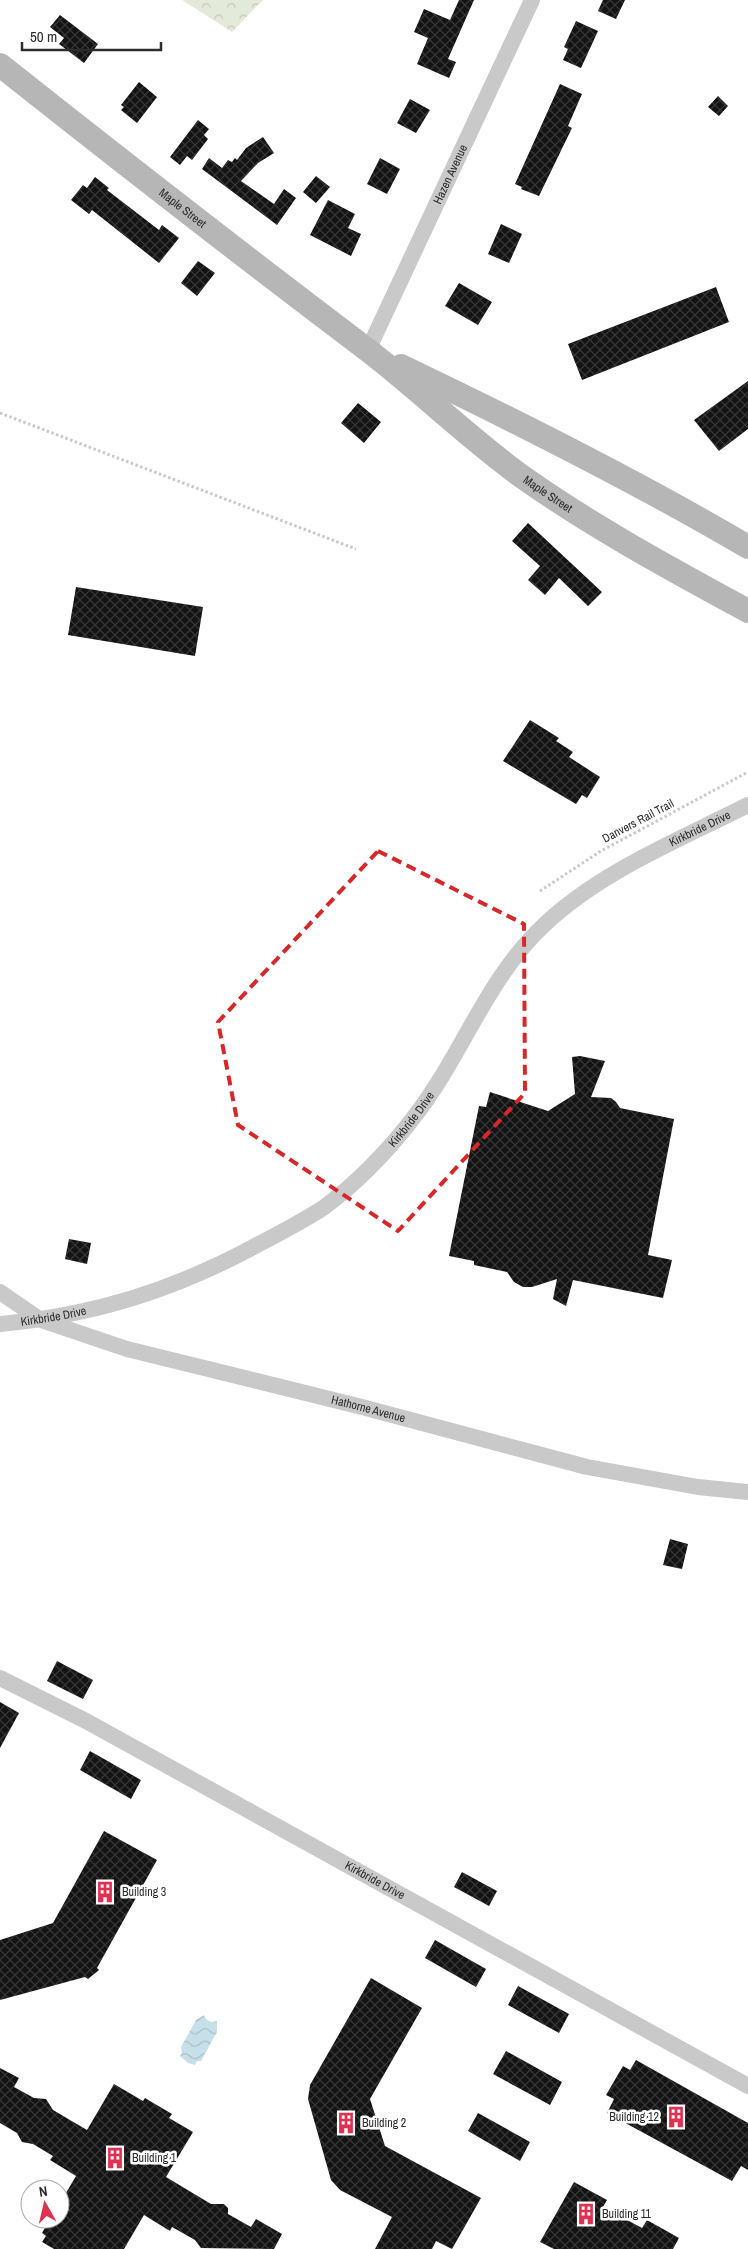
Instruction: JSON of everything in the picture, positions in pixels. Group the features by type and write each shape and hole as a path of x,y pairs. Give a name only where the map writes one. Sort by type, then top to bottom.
{"main road":[{"name":"Maple Street","path":"0,65 207,228 368,350 470,436 522,476 586,520 748,610"},
{"name":"Maple Street","path":"368,350 485,407 708,524 748,547"}],"street":[{"name":"Hazen Avenue","path":"368,350 532,0"},
{"name":"Kirkbride Drive","path":"0,1324 41,1320 125,1302 174,1285 215,1268 301,1222 324,1207 372,1163 414,1118 438,1083 489,993 518,952 543,926 568,904 600,882 748,805"},
{"name":"Hathorne Avenue","path":"0,1292 41,1320 127,1349 362,1407 587,1467 698,1487 748,1492"},
{"name":"Kirkbride Drive","path":"0,1678 86,1721 748,2086"}],"path":[{"path":"0,413 356,549"},
{"name":"Danvers Rail Trail","path":"540,891 601,851 748,772"}],"highlighted area":[{"path":"378,851 524,924 525,1093 398,1231 238,1125 218,1022"}],"green space":[{"path":"182,0 263,0 232,32"}],"water":[{"path":"204,2015 209,2021 217,2021 217,2032 201,2061 197,2061 195,2065 188,2063 180,2056 182,2053 181,2047 196,2020"}],"building":[{"path":"459,0 474,0 448,59 456,62 449,78 417,64 428,38 414,32 424,9 450,20"},
{"path":"603,0 625,0 616,19 598,11"},
{"path":"60,15 98,44 84,63 59,44 64,38 50,27"},
{"path":"576,21 598,31 581,68 563,60 568,49 564,47"},
{"path":"139,82 157,97 137,123 121,110 124,107 121,105"},
{"path":"560,84 582,94 568,126 572,128 539,196 521,189 522,187 515,184"},
{"path":"718,96 728,106 719,116 708,107"},
{"path":"410,99 430,110 416,133 397,123"},
{"path":"198,120 209,129 204,135 208,139 192,160 187,156 180,165 170,157"},
{"path":"263,137 274,153 258,163 241,181 274,204 284,189 296,198 277,225 202,169 209,158 222,168 228,160 232,162 235,158 237,160 246,148"},
{"path":"380,158 400,169 387,194 367,184"},
{"path":"316,176 330,187 316,203 303,192"},
{"path":"95,177 109,188 107,190 159,230 162,225 179,238 159,263 92,210 89,214 71,200 83,185 87,188"},
{"path":"328,200 355,214 348,228 361,234 351,256 310,235"},
{"path":"501,224 522,234 509,263 488,254"},
{"path":"198,261 215,273 197,296 181,283"},
{"path":"459,283 492,302 478,325 445,306"},
{"path":"716,287 729,322 582,380 568,344"},
{"path":"748,381 748,429 719,451 694,420"},
{"path":"358,403 381,422 364,443 341,423"},
{"path":"528,523 602,592 588,606 559,578 545,595 528,580 540,566 512,541"},
{"path":"76,587 203,607 195,656 68,635"},
{"path":"530,720 559,738 556,741 573,752 569,757 600,777 587,798 582,795 576,804 503,761"},
{"path":"580,1056 605,1061 591,1097 611,1098 620,1108 674,1119 648,1255 672,1260 663,1298 573,1280 566,1306 553,1299 557,1279 532,1287 523,1287 514,1282 507,1272 474,1265 474,1261 449,1256 479,1106 486,1107 490,1092 548,1111 575,1094 572,1057"},
{"path":"69,1239 91,1243 87,1264 65,1259"},
{"path":"670,1539 688,1544 682,1569 663,1565"},
{"path":"57,1661 93,1680 83,1699 47,1681"},
{"path":"0,1702 19,1713 0,1748"},
{"path":"90,1751 141,1780 131,1799 80,1770"},
{"name":"Building 3","path":"104,1831 157,1860 97,1968 99,1970 88,1979 85,1977 0,2000 0,1940 53,1923"},
{"path":"462,1872 497,1891 489,1906 454,1887"},
{"path":"435,1940 486,1969 476,1987 425,1958"},
{"name":"Building 2","path":"371,1978 422,2008 370,2099 385,2146 481,2198 452,2249 436,2241 432,2249 375,2249 392,2217 340,2190 331,2180 308,2099 310,2085"},
{"path":"518,1986 569,2014 559,2033 508,2005"},
{"path":"506,2051 562,2082 550,2105 493,2074"},
{"name":"Building 12","path":"636,2060 748,2123 748,2170 741,2166 732,2181 607,2113 614,2099 606,2095 623,2066 630,2070"},
{"name":"Building 1","path":"0,2068 19,2078 14,2087 34,2098 46,2099 53,2110 87,2130 114,2084 143,2101 145,2098 172,2114 169,2118 193,2132 166,2177 211,2204 224,2204 228,2208 228,2214 251,2227 256,2219 282,2234 274,2249 201,2248 195,2240 172,2227 170,2231 144,2215 124,2249 54,2249 42,2242 46,2236 42,2233 44,2229 70,2229 70,2186 76,2176 50,2160 53,2156 33,2144 22,2142 17,2133 0,2123"},
{"path":"478,2113 530,2142 520,2161 468,2131"},
{"name":"Building 11","path":"574,2182 607,2200 603,2207 642,2228 647,2220 679,2238 673,2249 554,2249 540,2242"}],"place":[{"name":"Building 3","path":"105,1892"},
{"name":"Building 12","path":"676,2117"},
{"name":"Building 2","path":"346,2123"},
{"name":"Building 1","path":"115,2158"},
{"name":"Building 11","path":"586,2214"}]}
